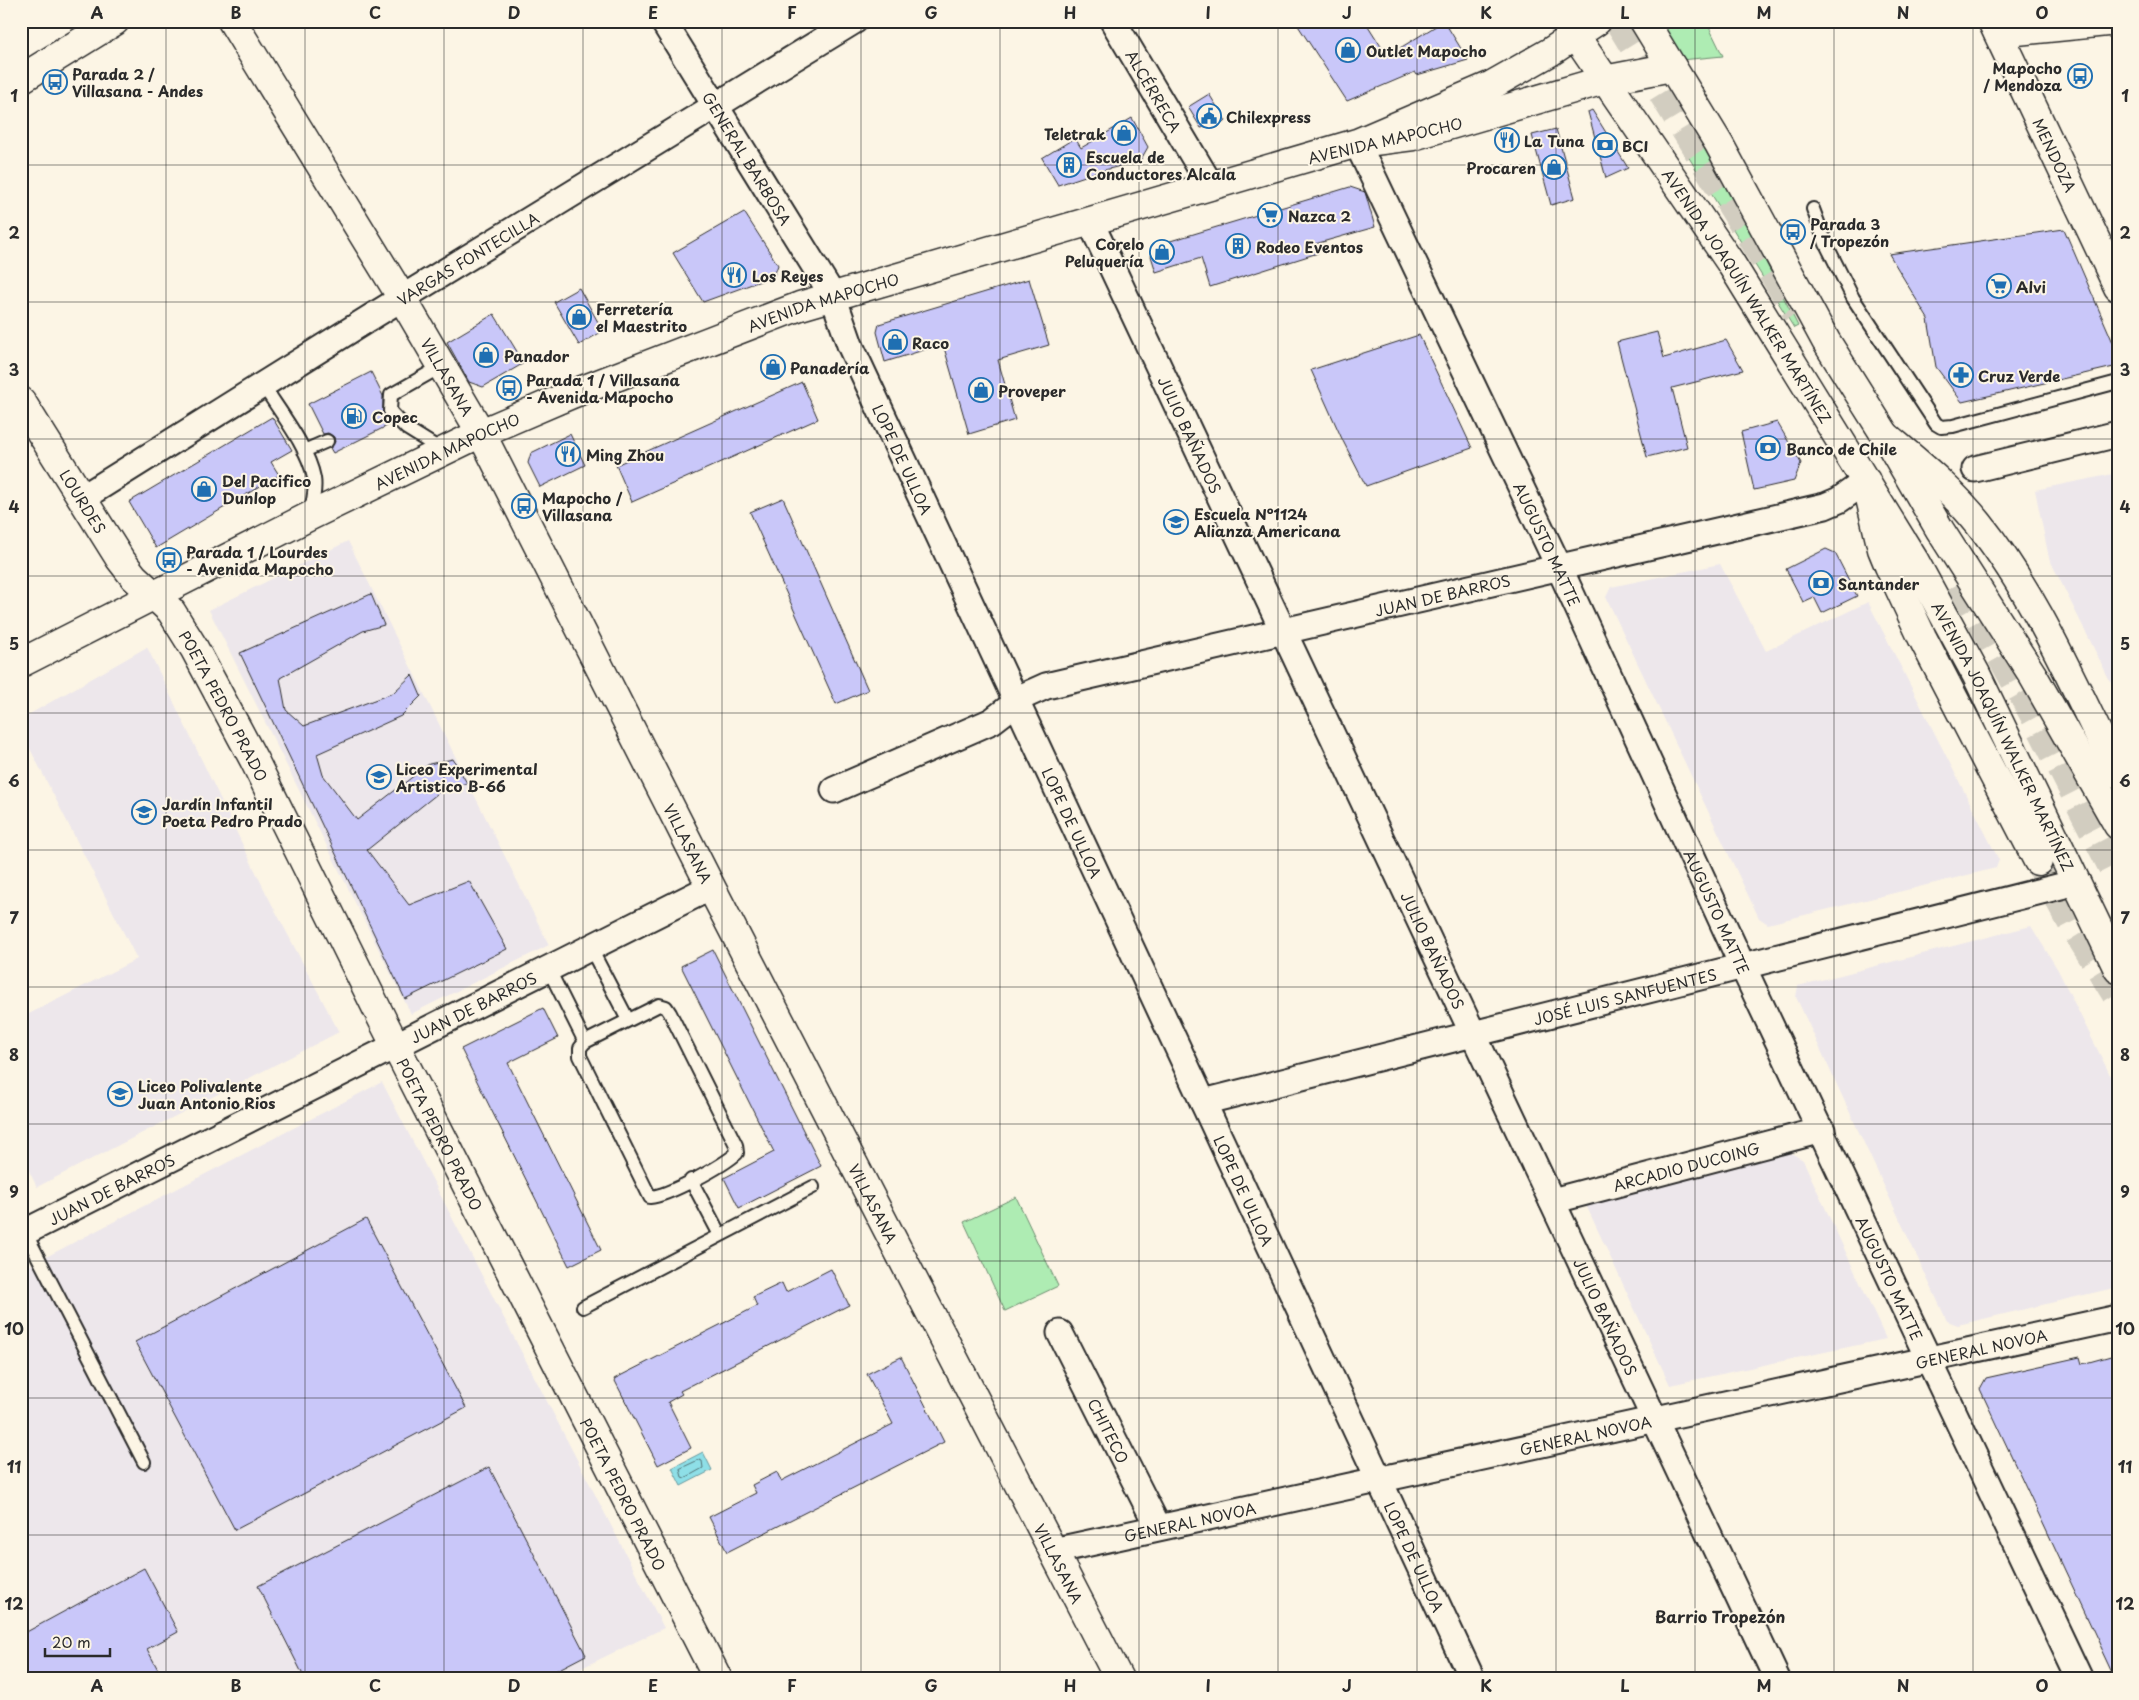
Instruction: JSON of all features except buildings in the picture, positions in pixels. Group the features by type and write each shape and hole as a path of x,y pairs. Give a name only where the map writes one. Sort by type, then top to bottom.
{"main road":[{"path":"21,79 115,21"},
{"name":"VILLASANA","path":"232,21 402,298 481,433 710,887 1118,1679"},
{"path":"1357,143 1444,108 1492,85 1570,29 1596,21"},
{"path":"1644,21 1743,186 1826,341 1885,435 1940,530 2032,674 2118,825"},
{"path":"1995,27 2117,21"},
{"name":"MENDOZA","path":"1995,27 2118,287"},
{"name":"AVENIDA JOAQUÍN WALKER MARTÍNEZ","path":"1570,29 1730,262 1914,560 1976,674 2118,969"},
{"name":"AVENIDA MAPOCHO","path":"21,663 310,516 481,433 572,394 762,319 832,296 1357,143 1413,136 1604,80 1672,67"},
{"name":"LOURDES","path":"21,401 120,559 154,595"},
{"path":"1885,435 1946,489 1979,524 2041,622 2118,774"},
{"path":"1866,482 1882,549 1889,566 1922,637 2038,861"},
{"name":"POETA PEDRO PRADO","path":"154,595 171,611 194,648 254,760 395,1044 718,1679"}],"street":[{"name":"GENERAL BARBOSA","path":"664,21 832,296"},
{"name":"VARGAS FONTECILLA","path":"82,498 402,298 854,21"},
{"name":"ALCÉRRECA","path":"1113,21 1211,186"},
{"name":"AUGUSTO MATTE","path":"1357,143 1559,568 1743,966 2080,1679"},
{"name":"JULIO BAÑADOS","path":"1090,221 1777,1679"},
{"name":"LOPE DE ULLOA","path":"832,296 850,345 1472,1679"},
{"path":"1975,469 2118,434"},
{"name":"JUAN DE BARROS","path":"1016,702 1046,686 1825,506 1839,500 1866,482"},
{"path":"834,790 992,721 1016,702"},
{"name":"JOSÉ LUIS SANFUENTES","path":"1202,1102 2077,882"},
{"name":"JUAN DE BARROS","path":"23,1230 710,887"},
{"name":"ARCADIO DUCOING","path":"1552,1201 1822,1130"},
{"name":"GENERAL NOVOA","path":"1053,1551 2118,1318"},
{"name":"CHITECO","path":"1060,1333 1158,1527"}],"lane":[{"path":"1812,209 1826,244 1853,298 1936,424 1941,427 1953,426 2118,382"},
{"path":"442,366 391,395 390,411 406,428 443,451"},
{"path":"263,385 304,451 314,479 314,498 310,516"},
{"path":"304,451 326,441"},
{"path":"590,947 628,1020"},
{"path":"548,968 585,1042"},
{"path":"659,1005 666,1007 736,1145 737,1153 732,1158 658,1196 650,1197 580,1056 580,1048 585,1042 628,1020 659,1005"},
{"path":"691,1180 720,1235"},
{"path":"583,1307 813,1187"},
{"path":"23,1230 144,1462"}],"shaded area":[{"path":"2118,473 2118,697 2049,558 2035,490"},
{"name":"Liceo Experimental Artistico B-66","path":"348,541 549,945 411,1014 209,610"},
{"path":"1720,564 1766,651 1868,602 1999,860 1996,868 1768,924 1759,918 1606,597 1611,587"},
{"path":"147,647 266,893 339,1032 37,1187 21,1155 21,1018 137,959 21,731 21,719"},
{"path":"2031,926 2058,970 2118,1091 2118,1287 1958,1325 1947,1321 1796,997 1798,986"},
{"path":"382,1082 664,1628 559,1679 21,1679 21,1270"},
{"path":"1791,1153 1803,1160 1886,1339 1670,1385 1586,1205"}],"green space":[{"path":"1658,21 1706,21 1723,56 1681,60"},
{"path":"1691,126 1735,201 1798,326 1794,328 1675,135"},
{"path":"1016,1197 1058,1286 1005,1311 964,1222"}],"water":[{"path":"703,1452 712,1470 681,1486 672,1468"}],"tunnel":[{"path":"1618,21 1797,313"},
{"path":"1960,583 2042,730 2118,879"},
{"path":"2038,861 2072,924 2118,998"}],"place":[{"name":"Outlet Mapocho","path":"1348,50"},
{"name":"Mapocho / Mendoza","path":"2080,76"},
{"name":"Parada 2 / Villasana - Andes","path":"55,82"},
{"name":"Chilexpress","path":"1209,116"},
{"name":"Teletrak","path":"1124,133"},
{"name":"La Tuna","path":"1507,140"},
{"name":"BCI","path":"1605,145"},
{"name":"Escuela de Conductores Alcala","path":"1069,165"},
{"name":"Procaren","path":"1554,167"},
{"name":"Nazca 2","path":"1270,215"},
{"name":"Parada 3 / Tropezón","path":"1793,232"},
{"name":"Rodeo Eventos","path":"1238,246"},
{"name":"Corelo Peluquería","path":"1162,252"},
{"name":"Los Reyes","path":"734,275"},
{"name":"Alvi","path":"1999,286"},
{"name":"Ferretería el Maestrito","path":"579,317"},
{"name":"Raco","path":"895,342"},
{"name":"Panador","path":"486,355"},
{"name":"Panadería","path":"773,367"},
{"name":"Cruz Verde","path":"1961,375"},
{"name":"Parada 1 / Villasana - Avenida Mapocho","path":"509,388"},
{"name":"Proveper","path":"981,390"},
{"name":"Copec","path":"354,416"},
{"name":"Banco de Chile","path":"1768,448"},
{"name":"Ming Zhou","path":"568,454"},
{"name":"Del Pacifico Dunlop","path":"204,489"},
{"name":"Mapocho / Villasana","path":"524,506"},
{"name":"Escuela N°1124 Alianza Americana","path":"1176,522"},
{"name":"Parada 1 / Lourdes - Avenida Mapocho","path":"169,560"},
{"name":"Santander","path":"1821,583"},
{"name":"Liceo Experimental Artistico B-66","path":"379,777"},
{"name":"Jardín Infantil Poeta Pedro Prado","path":"144,812"},
{"name":"Liceo Polivalente Juan Antonio Rios","path":"120,1094"}],"district":[{"name":"Barrio Tropezón","path":"1720,1616"}]}
